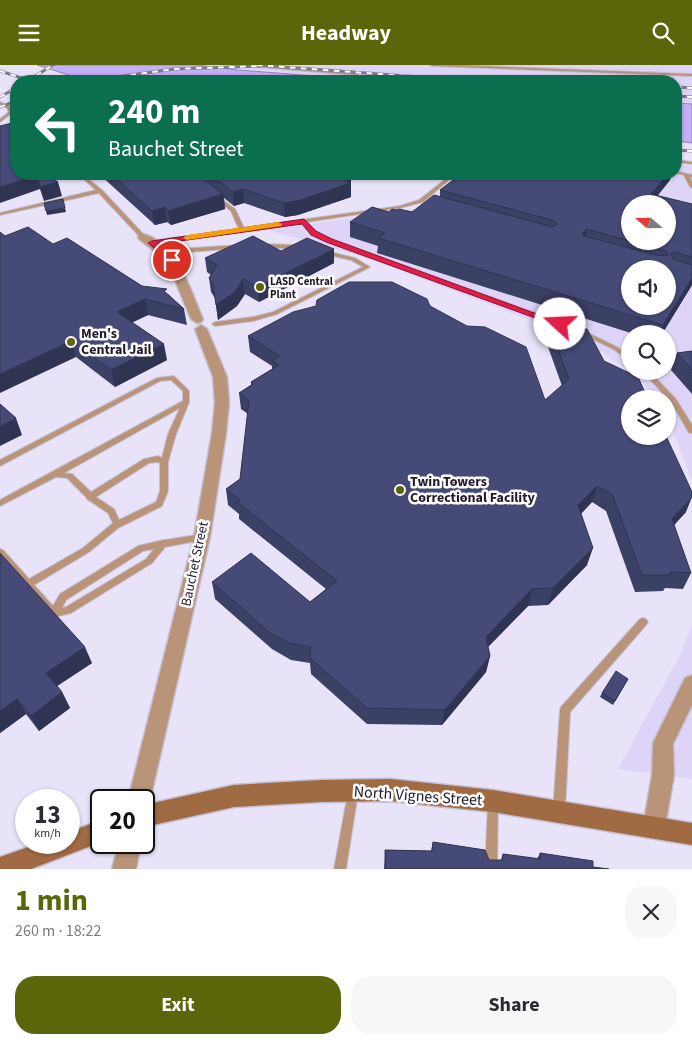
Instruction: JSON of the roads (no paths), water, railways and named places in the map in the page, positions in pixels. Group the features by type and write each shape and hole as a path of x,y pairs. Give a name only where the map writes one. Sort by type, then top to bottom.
{"main road":[{"name":"North Vignes Street","path":"155,814 234,796 390,790 493,801 692,834"},
{"path":"0,869 90,835"}],"street":[{"name":"Bauchet Street","path":"142,789 202,537 222,403 220,377 204,324 172,260 147,240"},
{"path":"654,827 663,775 663,743 692,684"},
{"path":"124,869 127,854"}],"lane":[{"path":"233,65 356,74"},
{"path":"432,65 692,75"},
{"path":"0,103 8,107 10,110"},
{"path":"0,121 10,113"},
{"path":"682,173 692,175"},
{"path":"686,174 692,187"},
{"path":"87,180 147,240 400,207 422,201 447,180"},
{"path":"0,214 100,191"},
{"path":"210,192 233,210 242,229"},
{"path":"422,201 430,204"},
{"path":"304,221 314,233 329,241 578,330 621,352"},
{"path":"254,245 307,248"},
{"path":"164,252 245,246"},
{"path":"204,324 252,319 275,313 367,267 353,259 316,250"},
{"path":"0,463 159,379 173,378 186,391 186,402 172,434 164,462 164,491 159,504 115,526 108,534 63,565 28,584"},
{"path":"654,380 674,401 692,431"},
{"path":"0,503 186,402"},
{"path":"90,497 147,461 158,459 164,462"},
{"path":"55,474 69,476 90,497 111,511 117,524 115,526"},
{"path":"54,613 63,597 141,548 202,537"},
{"path":"54,613 68,610 149,561 163,543"},
{"path":"0,552 54,613"},
{"path":"559,811 565,711 644,622"},
{"path":"340,869 354,791"},
{"path":"491,869 493,801"}],"railway":[{"path":"37,75 53,65"},
{"path":"257,65 393,75"},
{"path":"130,75 174,69 262,66"},
{"path":"0,71 12,75"},
{"path":"682,87 692,88"},
{"path":"0,97 10,91"},
{"path":"682,96 692,97"},
{"path":"0,107 10,103"},
{"path":"682,150 692,151"}],"place":[{"name":"LASD Central Plant","path":"260,287"},
{"name":"Men's Central Jail","path":"71,342"},
{"name":"Twin Towers Correctional Facility","path":"400,490"}]}
